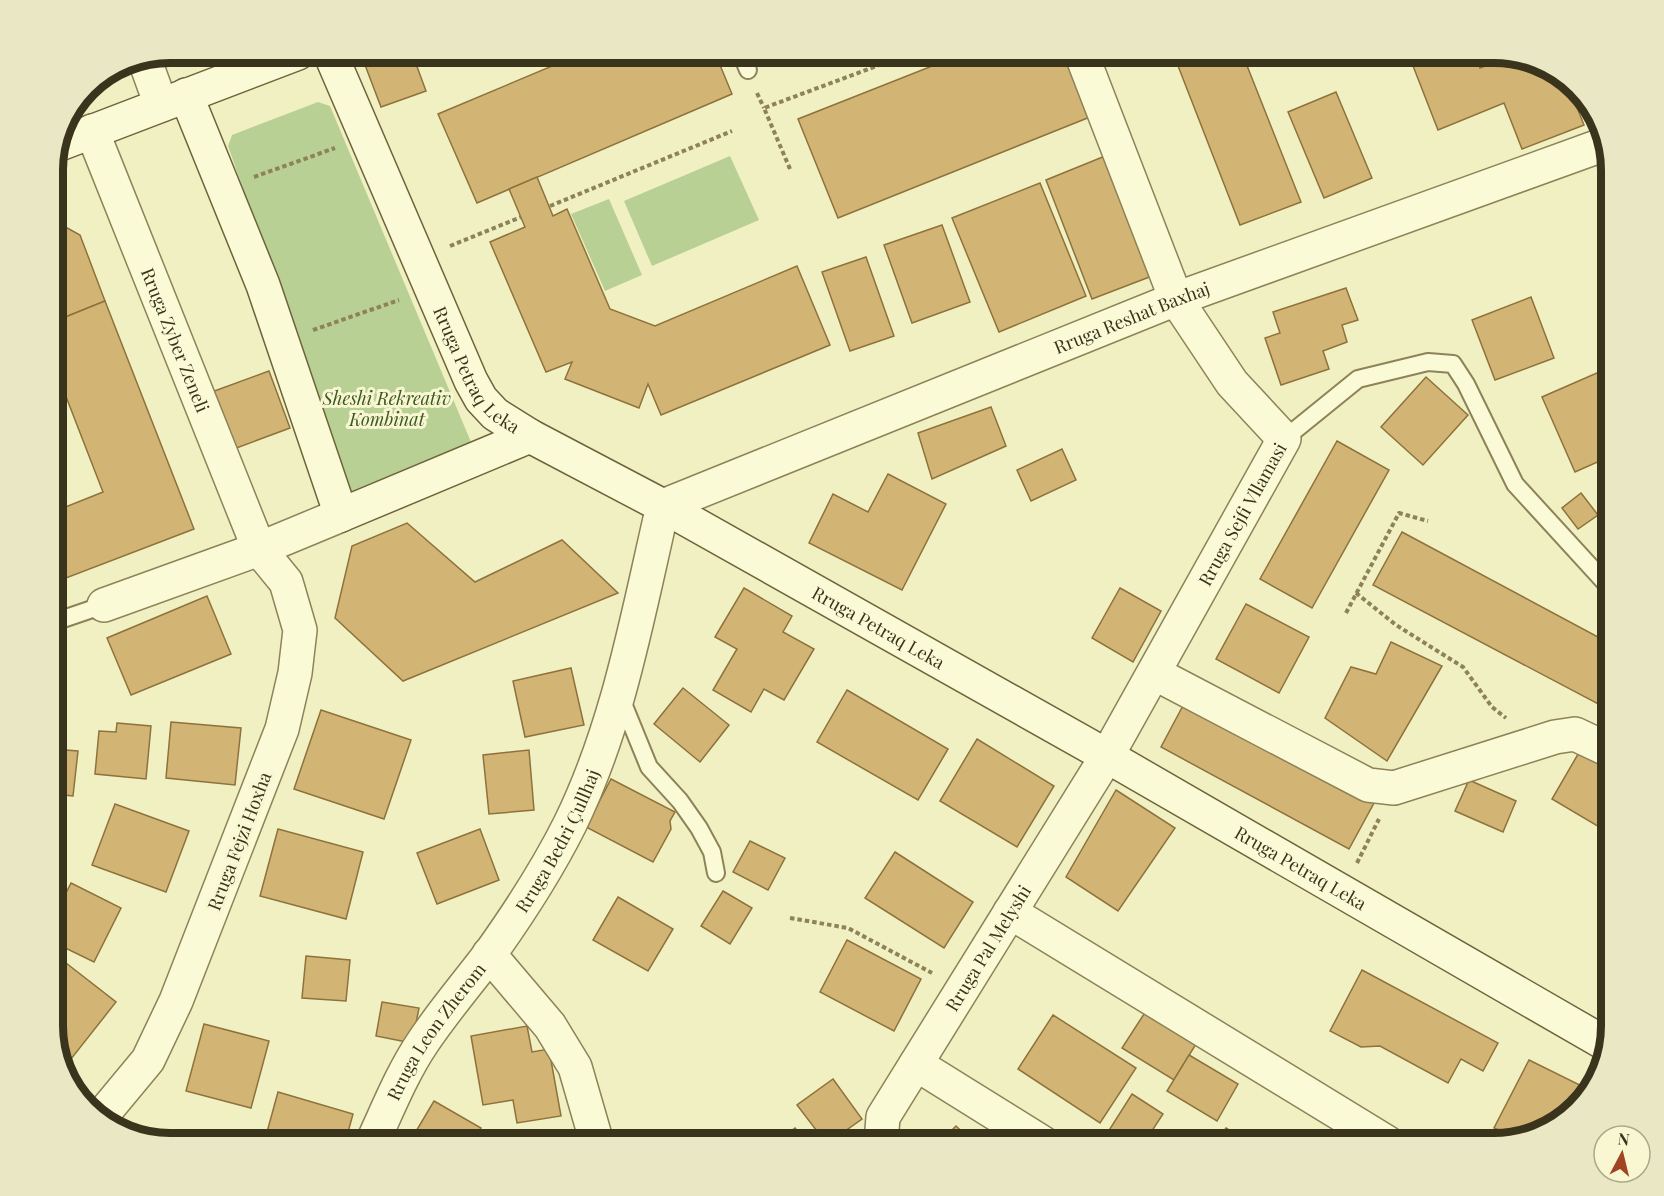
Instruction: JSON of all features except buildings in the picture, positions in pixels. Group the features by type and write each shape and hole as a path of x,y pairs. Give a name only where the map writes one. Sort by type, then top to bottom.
{"street":[{"path":"67,141 269,63"},
{"name":"Rruga Petraq Leka","path":"335,63 471,381 481,399 495,414 530,436 663,506 1107,756 1600,1040"},
{"name":"Rruga Sejfi Vllamasi","path":"1085,63 1176,299 1232,384 1284,439 1107,756"},
{"path":"149,65 173,100 224,188 263,285 341,515"},
{"name":"Rruga Zyber Zeneli","path":"92,131 259,549"},
{"name":"Rruga Reshat Baxhaj","path":"663,506 1176,299 1598,147"},
{"path":"104,605 259,549 530,436"},
{"name":"Rruga Bedri Çullhaj","path":"489,954 541,878 570,824 596,766 619,692 663,506"},
{"name":"Rruga Fejzi Hoxha","path":"105,1111 148,1060 176,1001 282,729 296,673 300,630 286,582 259,549"},
{"path":"1154,673 1368,785 1394,788 1556,736 1575,734 1601,746"},
{"name":"Rruga Pal Melyshi","path":"881,1133 883,1117 1107,756"},
{"path":"1010,912 1372,1133"},
{"path":"489,954 550,1026 575,1067 594,1133"},
{"name":"Rruga Leon Zherom","path":"377,1133 401,1080 422,1043 489,954"},
{"path":"916,1064 1027,1133"}],"lane":[{"path":"745,63 748,70"},
{"path":"1284,439 1358,379 1428,362 1453,364 1466,384 1515,483 1601,578"},
{"path":"63,619 104,605"},
{"path":"619,692 649,767 680,801 699,828 712,852 716,873"}],"path":[{"path":"790,168 764,108 882,64"},
{"path":"549,206 732,131"},
{"path":"224,188 366,137"},
{"path":"282,341 410,296 440,250 521,217"},
{"path":"1346,613 1399,513 1428,521"},
{"path":"1356,593 1396,625 1463,667 1492,707 1536,743"},
{"path":"790,918 848,928 961,991"}],"green space":[{"name":"Sheshi Rekreativ Kombinat","path":"318,102 330,106 471,442 471,447 350,495 228,146 232,135"},
{"path":"730,156 759,220 652,266 624,201"},
{"path":"609,199 642,275 605,291 571,214"}]}
